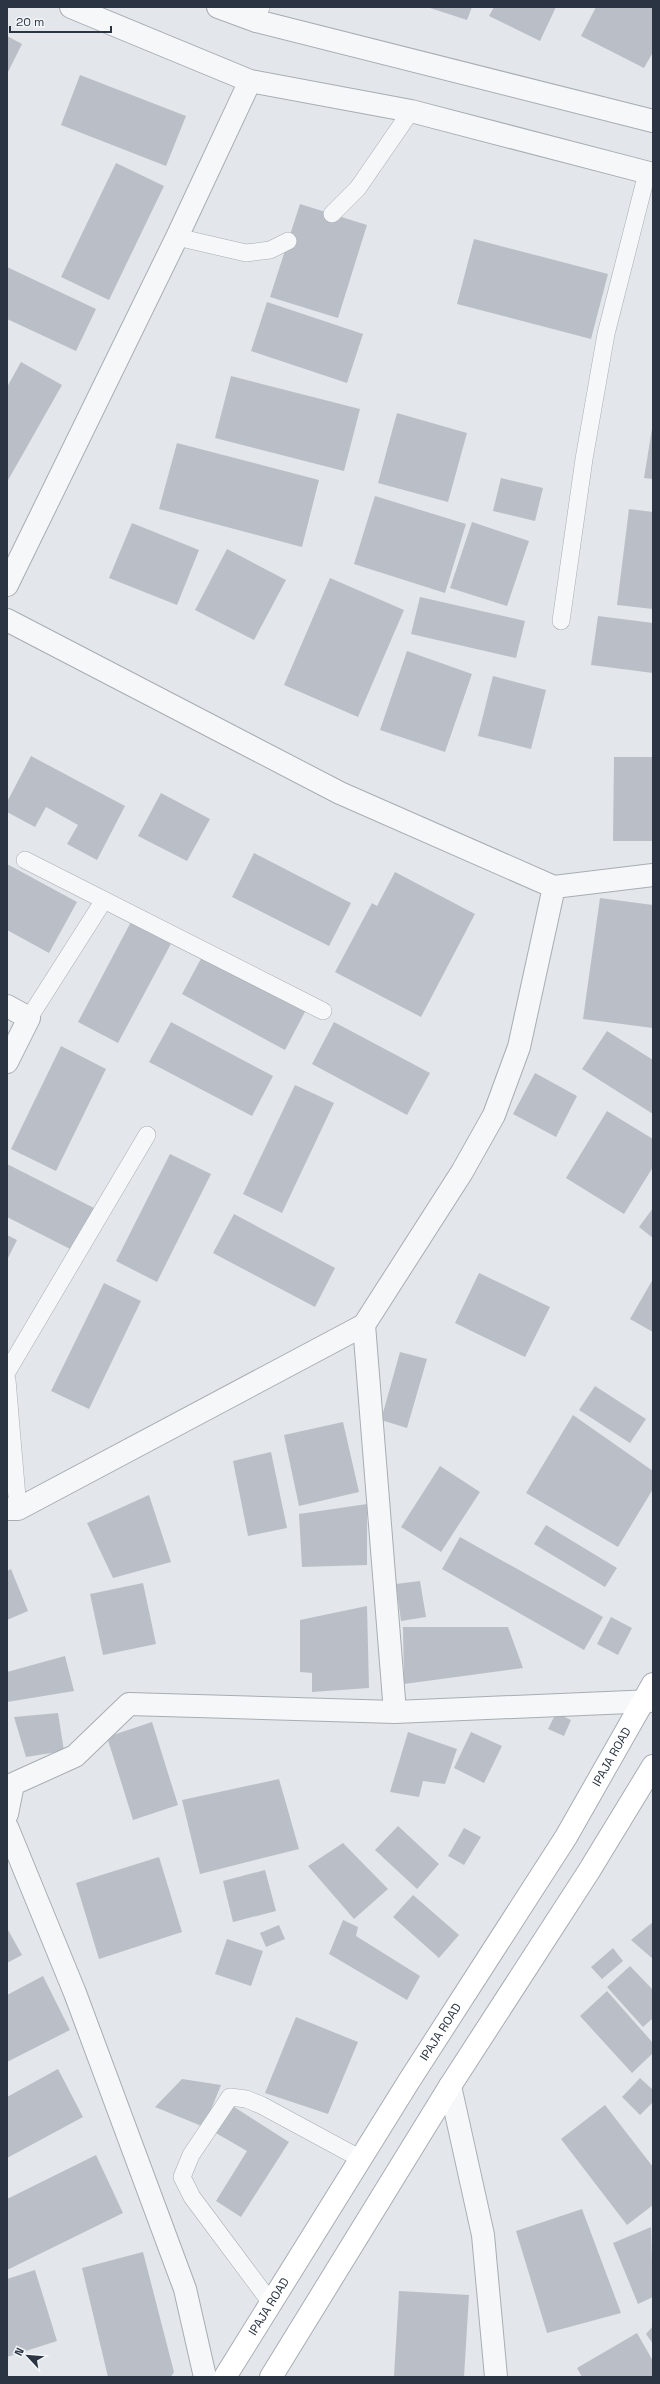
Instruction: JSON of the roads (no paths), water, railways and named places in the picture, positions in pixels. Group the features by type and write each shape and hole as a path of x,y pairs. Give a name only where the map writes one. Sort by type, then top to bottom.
{"main road":[{"name":"IPAJA ROAD","path":"225,2377 361,2159 566,1837 650,1695"},
{"path":"273,2376 450,2086 589,1872 653,1766"}],"street":[{"path":"71,7 250,81 411,111 650,174"},
{"path":"218,7 258,14 653,121"},
{"path":"7,584 177,237 250,81"},
{"path":"7,620 340,793 554,887 653,875"},
{"path":"12,1509 364,1325 462,1172 494,1115 519,1047 554,887"},
{"path":"7,1006 29,1018 7,1062"},
{"path":"364,1325 395,1712"},
{"path":"7,1814 12,1784 75,1756 129,1704 395,1712 650,1695"},
{"path":"7,1827 75,1993 184,2289 205,2377"},
{"path":"450,2086 483,2235 496,2377"}],"lane":[{"path":"332,214 358,188 411,111"},
{"path":"561,621 584,459 606,334 650,174"},
{"path":"177,237 246,253 270,250 288,241"},
{"path":"25,860 323,1011"},
{"path":"29,1018 104,900"},
{"path":"7,1372 147,1135"},
{"path":"7,1380 12,1509"},
{"path":"271,2303 192,2197 182,2177 191,2155 230,2097 246,2099 261,2105 361,2159"}]}
